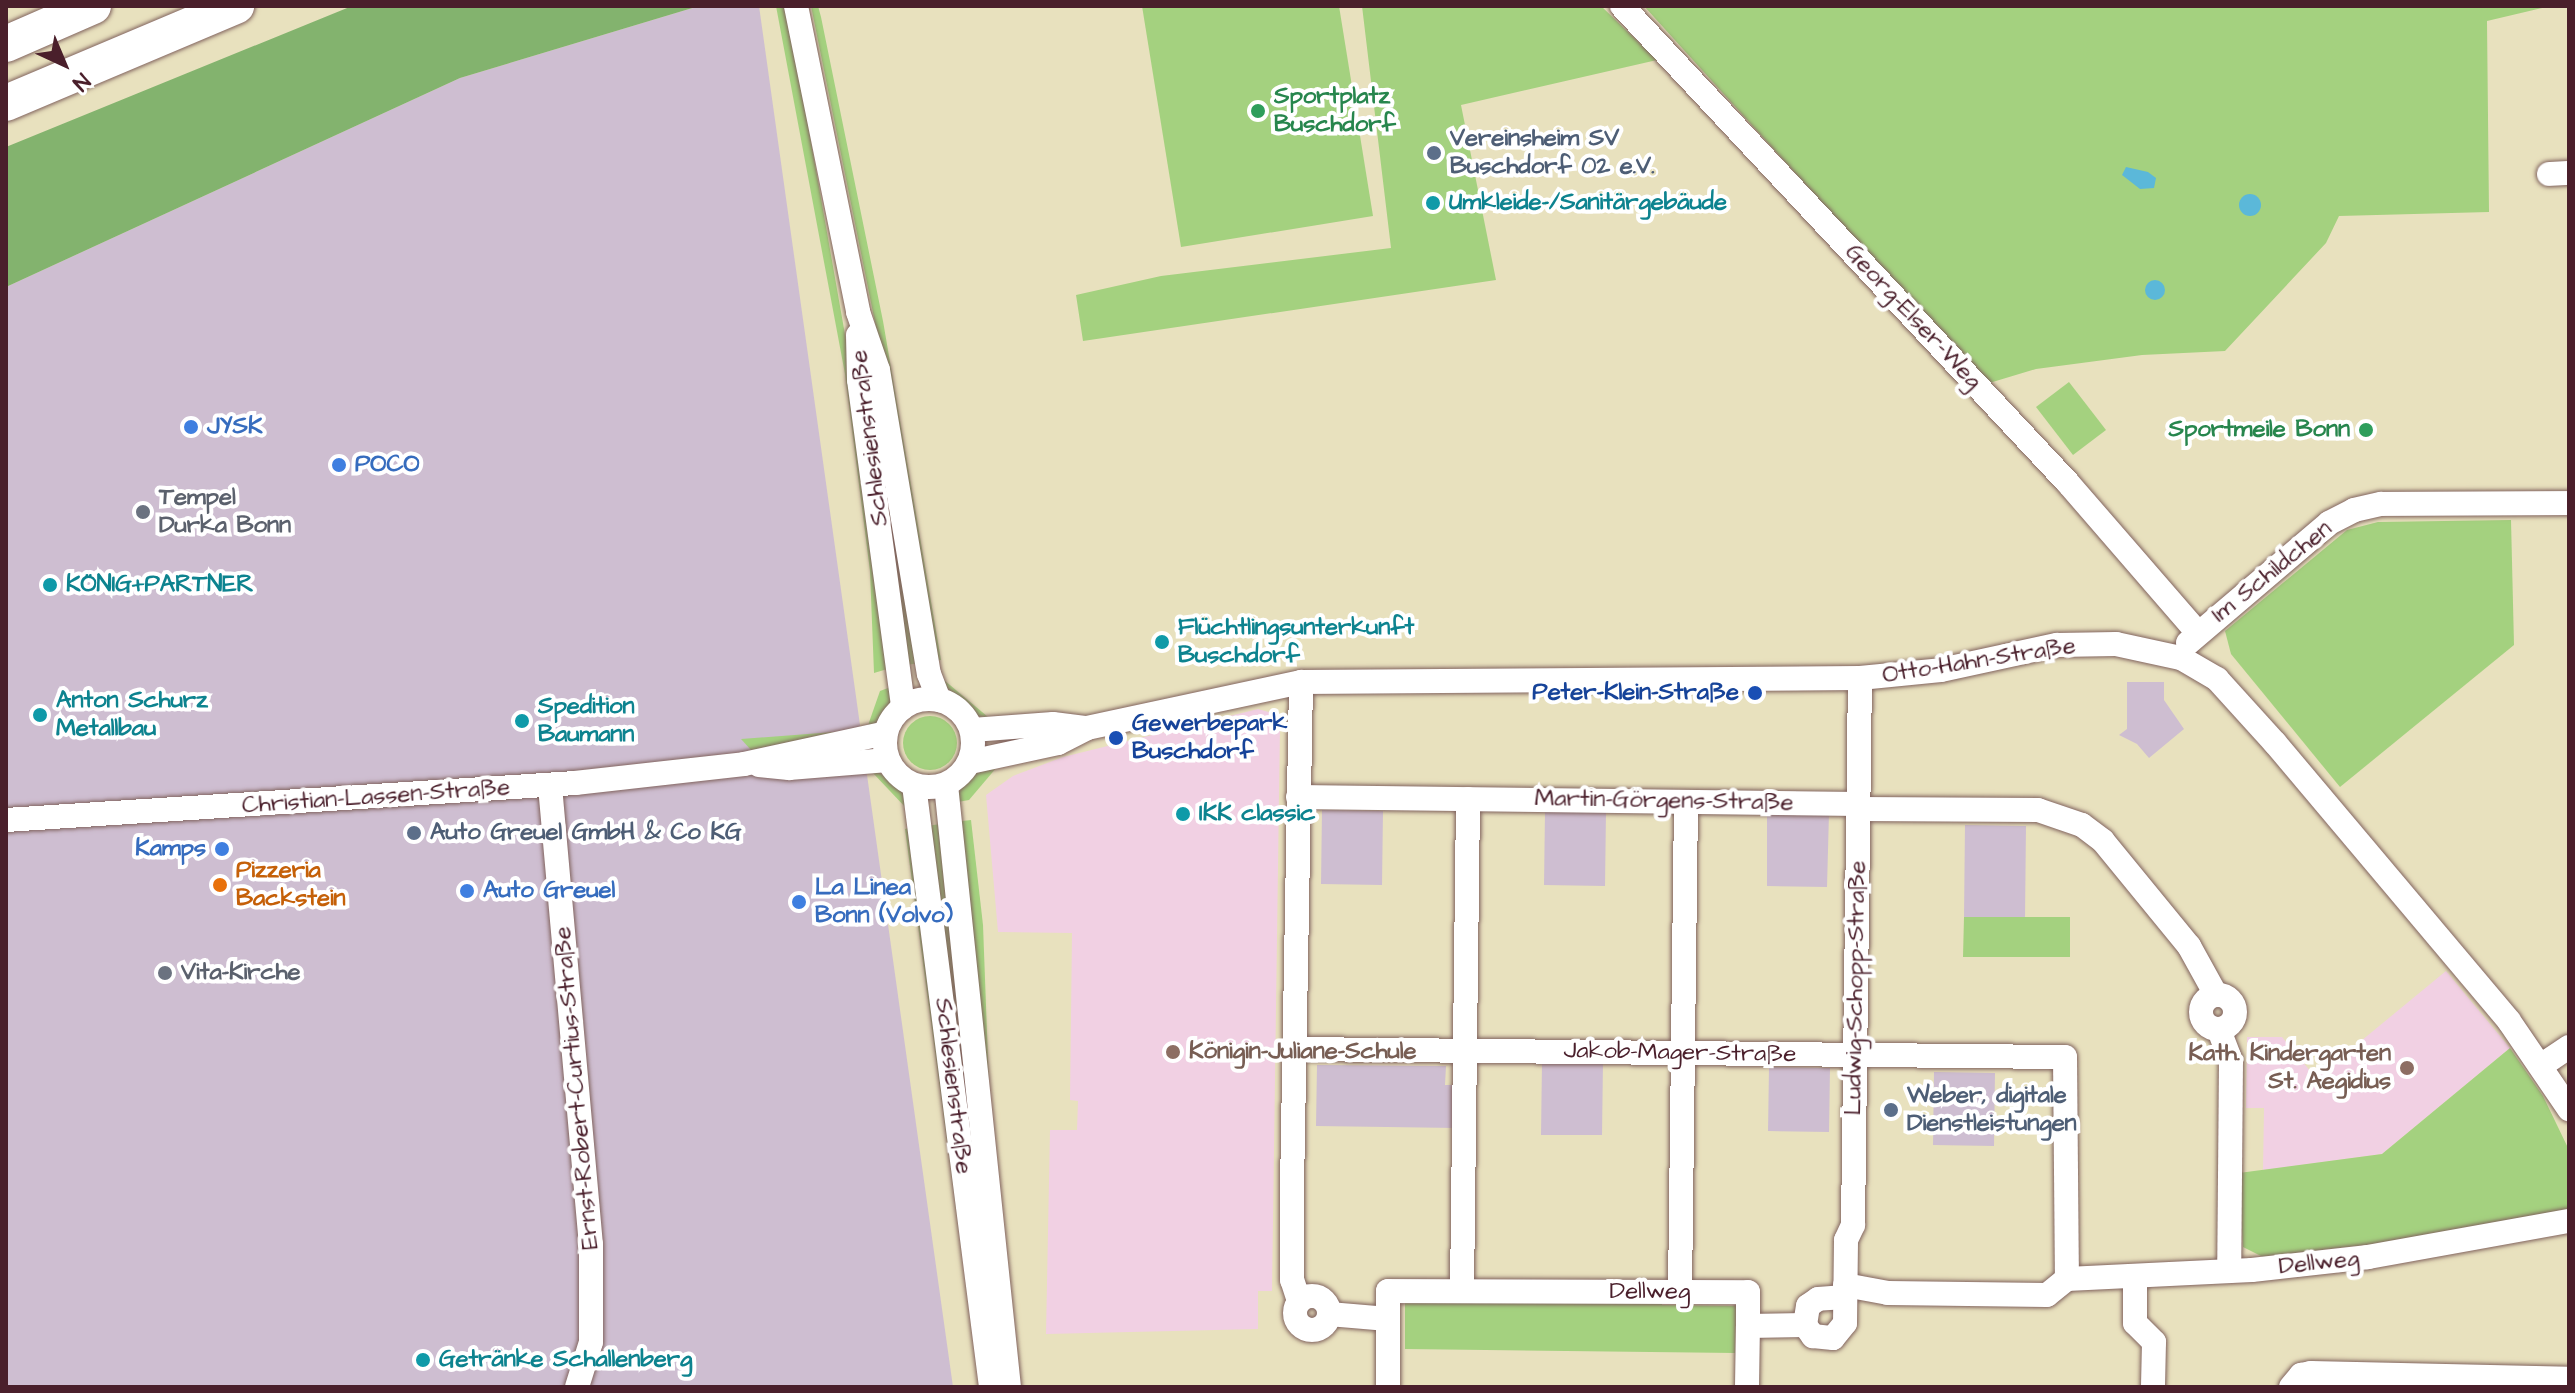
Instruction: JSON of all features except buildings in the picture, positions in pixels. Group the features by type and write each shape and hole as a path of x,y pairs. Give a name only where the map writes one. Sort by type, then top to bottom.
{"highway":[{"path":"6,44 93,6"},
{"path":"6,103 236,6"}],"street":[{"name":"Schlesienstraße","path":"796,6 858,312 878,370 929,674 939,700"},
{"name":"Georg-Elser-Weg","path":"1622,6 2068,483 2198,633"},
{"name":"Schlesienstraße","path":"858,312 859,380 903,707"},
{"name":"Im Schildchen","path":"2181,658 2198,633 2329,523 2354,510 2381,504 2569,503"},
{"name":"Otto-Hahn-Straße","path":"970,762 1058,743 1087,728 1301,682 1860,678 1941,670 2057,645 2116,644 2181,658 2217,679 2235,698 2542,1065 2569,1109"},
{"name":"Ludwig-Schopp-Straße","path":"1805,1325 1819,1339 1838,1335 1845,1323 1846,1240 1853,1225 1860,678"},
{"path":"1301,682 1292,1264 1299,1301 1319,1297 1329,1314 1388,1319 1388,1387"},
{"path":"939,700 960,710 972,730 970,762 946,785 914,785 888,760 886,733 903,707 939,700"},
{"name":"Otto-Hahn-Straße","path":"972,730 1053,724 1087,728"},
{"name":"Christian-Lassen-Straße","path":"6,820 550,786 744,764 886,733"},
{"name":"Christian-Lassen-Straße","path":"744,764 789,768 888,760"},
{"name":"Schlesienstraße","path":"914,785 991,1387"},
{"name":"Schlesienstraße","path":"946,785 1009,1387"},
{"name":"Ernst-Robert-Curtius-Straße","path":"550,786 593,1283 588,1362 577,1387"},
{"name":"Martin-Görgens-Straße","path":"1298,797 2038,810 2082,825 2103,841 2189,946 2216,995 2231,1000 2235,1013 2230,1025 2219,1030 2231,1061 2229,1271"},
{"path":"1462,1291 1468,799"},
{"path":"1680,1292 1686,802"},
{"path":"2542,1065 2569,1047"},
{"name":"Jakob-Mager-Straße","path":"1296,1049 2065,1057 2067,1279"},
{"name":"Dellweg","path":"1845,1291 2047,1295 2067,1279 2229,1271 2368,1257 2569,1221"},
{"path":"2135,1277 2135,1323 2154,1342 2153,1387"},
{"name":"Dellweg","path":"1388,1319 1388,1291 1748,1292 1748,1326"},
{"path":"1747,1387 1748,1326 1805,1325 1812,1302 1845,1291"},
{"path":"2291,1387 2301,1375 2311,1373 2569,1379"}],"shaded area":[{"path":"699,6 759,6 953,1387 6,1387 6,287 460,78"},
{"path":"2127,682 2164,682 2164,700 2184,729 2149,758 2137,744 2119,735 2127,729"},
{"path":"1258,709 1272,713 1280,727 1272,1291 1258,1291 1258,1329 1046,1334 1050,1130 1077,1130 1078,1101 1070,1100 1072,933 998,932 986,795 1013,776 1063,757"},
{"path":"1322,810 1383,811 1382,885 1321,884"},
{"path":"1545,812 1606,812 1605,886 1544,885"},
{"path":"1767,812 1829,813 1827,887 1767,886"},
{"path":"1965,825 2026,826 2025,917 1964,917"},
{"name":"Kath. Kindergarten St. Aegidius","path":"2446,971 2510,1048 2382,1154 2263,1170 2264,1108 2246,1108 2247,1037 2282,1037 2316,1078"},
{"path":"1542,1062 1603,1062 1602,1135 1541,1135"},
{"path":"1317,1065 1446,1066 1445,1085 1458,1085 1457,1128 1316,1126"},
{"path":"1769,1067 1830,1068 1829,1132 1768,1131"},
{"path":"1934,1072 1995,1073 1994,1146 1933,1145"}],"green space":[{"path":"352,6 699,6 460,78 6,287 6,147"},
{"path":"776,6 784,6 800,79 850,363 894,667 874,673 870,571 845,374"},
{"path":"811,6 818,6 821,17 883,321 941,660 933,661 884,367"},
{"name":"Sportplatz Buschdorf","path":"1142,6 1339,6 1373,216 1181,247"},
{"path":"1362,6 1601,6 1657,60 1461,105 1496,280 1083,341 1076,295 1161,276 1391,248"},
{"path":"1644,6 2550,6 2487,21 2489,212 2339,216 2326,243 2225,351 2142,355 2036,369 1986,384"},
{"path":"2069,382 2106,430 2073,455 2036,407"},
{"path":"871,404 919,663 907,665"},
{"path":"2511,520 2514,645 2340,787 2231,654 2225,631 2347,530 2378,522"},
{"path":"938,679 944,680 988,717 975,716"},
{"path":"896,685 888,715 866,731 880,691"},
{"path":"930,716 949,724 957,743 949,762 930,770 911,762 903,743 911,724"},
{"path":"847,731 751,750 741,739"},
{"path":"997,767 969,800 952,803 970,775"},
{"path":"876,770 903,791 907,809 872,772"},
{"path":"971,820 983,925 989,1086 953,822"},
{"path":"941,824 966,1045 968,1111 926,826"},
{"path":"912,827 980,1387 905,829"},
{"path":"1964,917 2070,917 2070,957 1963,957"},
{"path":"2510,1048 2543,1096 2569,1150 2569,1211 2399,1241 2263,1257 2243,1247 2239,1173 2382,1154"},
{"path":"1662,1299 1662,1305 1736,1306 1735,1353 1405,1349 1405,1303"}],"water":[{"path":"2126,167 2148,172 2156,178 2154,188 2140,189 2122,175"},
{"path":"2250,194 2258,197 2261,205 2258,213 2250,216 2242,213 2239,205 2242,197"},
{"path":"2155,280 2162,283 2165,290 2162,297 2155,300 2148,297 2145,290 2148,283"}],"place":[{"name":"Sportplatz Buschdorf","path":"1258,111"},
{"name":"Vereinsheim SV Buschdorf 02 e.V.","path":"1434,153"},
{"name":"Umkleide-/Sanitärgebäude","path":"1433,203"},
{"name":"JYSK","path":"191,427"},
{"name":"Sportmeile Bonn","path":"2366,430"},
{"name":"POCO","path":"339,465"},
{"name":"Tempel Durka Bonn","path":"143,512"},
{"name":"KÖNIG+PARTNER","path":"50,585"},
{"name":"Flüchtlingsunterkunft Buschdorf","path":"1162,642"},
{"name":"Peter-Klein-Straße","path":"1755,693"},
{"name":"Anton Schurz Metallbau","path":"40,715"},
{"name":"Spedition Baumann","path":"522,721"},
{"name":"Gewerbepark Buschdorf","path":"1116,738"},
{"name":"IKK classic","path":"1183,814"},
{"name":"Auto Greuel GmbH & Co KG","path":"414,833"},
{"name":"Kamps","path":"222,849"},
{"name":"Pizzeria Backstein","path":"220,885"},
{"name":"Auto Greuel","path":"467,891"},
{"name":"La Linea Bonn (Volvo)","path":"799,902"},
{"name":"Vita-Kirche","path":"165,973"},
{"name":"Königin-Juliane-Schule","path":"1173,1052"},
{"name":"Kath. Kindergarten St. Aegidius","path":"2407,1068"},
{"name":"Weber, digitale Dienstleistungen","path":"1891,1110"},
{"name":"Getränke Schallenberg","path":"423,1360"}]}
